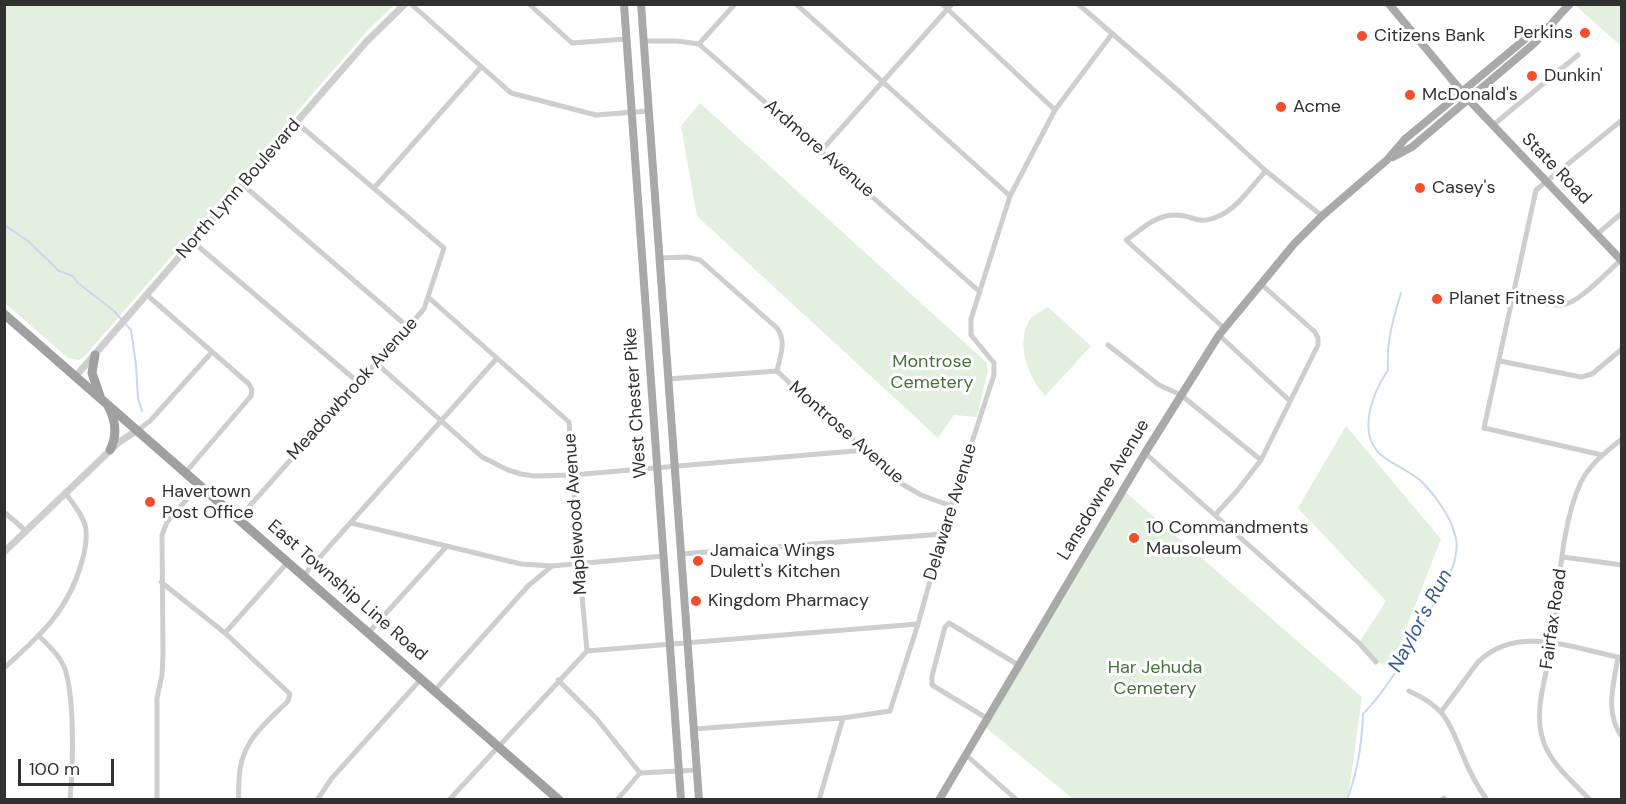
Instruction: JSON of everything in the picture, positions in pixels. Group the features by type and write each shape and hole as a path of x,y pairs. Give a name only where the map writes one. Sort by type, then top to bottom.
{"highway":[{"name":"East Township Line Road","path":"4,314 559,800"},
{"path":"94,355 92,373 116,429 116,436 110,450"}],"main road":[{"name":"West Chester Pike","path":"624,4 681,800"},
{"name":"West Chester Pike","path":"641,4 699,800"},
{"name":"State Road","path":"1389,4 1492,126 1621,260"},
{"name":"Lansdowne Avenue","path":"939,800 1145,453 1222,331 1294,244 1322,216 1387,160 1412,147 1465,95 1544,34 1547,27 1570,4"}],"street":[{"name":"North Lynn Boulevard","path":"75,377 367,41 405,4"},
{"path":"411,4 512,93 596,115 648,111"},
{"path":"530,4 572,43 626,39"},
{"path":"644,41 677,40 699,45 735,4"},
{"path":"796,4 1010,196"},
{"path":"942,4 950,7 1055,110"},
{"path":"1079,5 1181,93 1266,171 1322,216"},
{"path":"821,151 950,7"},
{"path":"980,292 1010,196 1055,110 1112,34"},
{"name":"Ardmore Avenue","path":"699,45 980,292"},
{"path":"1492,126 1575,58"},
{"path":"297,123 374,188 481,67"},
{"path":"1602,455 1484,428 1536,190 1622,120"},
{"path":"1266,171 1222,215 1202,221 1175,215 1161,217 1126,240 1222,331 1290,401"},
{"path":"243,185 408,327"},
{"name":"Meadowbrook Avenue","path":"239,518 424,309 444,248 374,188"},
{"path":"1596,235 1622,213"},
{"path":"194,242 359,383"},
{"path":"659,258 687,256 700,260 777,328 783,339 777,371"},
{"path":"1512,295 1556,305 1567,304 1621,260"},
{"path":"1215,515 1261,460 1318,345 1315,333 1261,284"},
{"name":"Delaware Avenue","path":"843,718 890,711 918,624 951,506 994,375 994,363 971,335 971,319 980,292"},
{"path":"147,295 249,384 252,390 251,396 186,472"},
{"name":"Maplewood Avenue","path":"428,297 569,422 587,651"},
{"path":"1108,345 1160,385 1181,395 1261,460"},
{"path":"1500,361 1581,377 1592,374 1622,349"},
{"path":"4,552 110,450 150,421 212,352"},
{"path":"304,575 497,358"},
{"path":"376,363 482,457 507,470 534,476 572,475 866,450"},
{"name":"Montrose Avenue","path":"668,379 777,371 902,484 921,495 951,506"},
{"name":"Fairfax Road","path":"1590,800 1564,773 1544,744 1540,726 1540,705 1552,643 1569,520 1580,484 1586,473 1602,455 1622,439"},
{"path":"1145,453 1359,643 1376,662"},
{"path":"157,800 157,698 163,655 162,535 165,526 200,484"},
{"path":"4,668 39,636 76,583 86,542 86,527 66,492"},
{"path":"4,512 26,531"},
{"path":"351,523 511,563 552,566 664,556"},
{"path":"681,554 943,534"},
{"path":"369,632 446,547"},
{"path":"1563,557 1622,565"},
{"path":"225,633 288,562"},
{"path":"435,690 528,586 552,566"},
{"path":"161,582 225,633 290,694 288,701 253,737 243,752 239,769 240,800"},
{"path":"988,719 932,685 932,676 945,627 949,623 1020,666"},
{"path":"449,800 587,651 918,624"},
{"path":"39,636 54,651 64,667 70,693 72,776 70,800"},
{"path":"1441,712 1470,672 1484,656 1493,650 1516,642 1552,643 1620,657 1610,709 1615,727 1622,737"},
{"path":"317,800 332,778 421,679"},
{"path":"558,680 608,732 640,773"},
{"path":"1409,692 1441,712 1453,729 1466,763 1487,800"},
{"path":"694,729 843,718 819,800"},
{"path":"966,755 1017,800"},
{"path":"617,800 640,773 697,770"}],"green space":[{"path":"5,4 394,5 368,30 79,360 68,358 5,303"},
{"path":"1575,5 1621,5 1621,46"},
{"name":"Montrose Cemetery","path":"700,103 986,362 988,370 977,417 954,415 938,438 697,216 681,126"},
{"path":"1048,307 1091,346 1045,396 1029,371 1023,341 1030,319"},
{"path":"1346,426 1441,539 1391,667 1376,662 1359,643 1386,601 1298,508"},
{"name":"Har Jehuda Cemetery","path":"1123,490 1362,697 1348,799 1073,799 984,726"}],"waterway":[{"path":"4,225 27,240 59,271 73,276 78,283 114,311 131,330 138,398 142,411"},
{"name":"Naylor's Run","path":"1347,800 1359,757 1363,714 1394,675 1410,647 1447,579 1456,551 1453,529 1434,496 1415,476 1380,454 1369,435 1368,424 1373,400 1388,370 1389,341 1401,293"}],"place":[{"name":"Perkins","path":"1585,33"},
{"name":"Citizens Bank","path":"1362,36"},
{"name":"Dunkin'","path":"1532,76"},
{"name":"McDonald's","path":"1410,95"},
{"name":"Acme","path":"1281,107"},
{"name":"Casey's","path":"1420,188"},
{"name":"Planet Fitness","path":"1437,299"},
{"name":"Havertown Post Office","path":"150,502"},
{"name":"10 Commandments Mausoleum","path":"1134,538"},
{"name":"Jamaica Wings Dulett's Kitchen","path":"698,561"},
{"name":"Kingdom Pharmacy","path":"696,601"}]}
